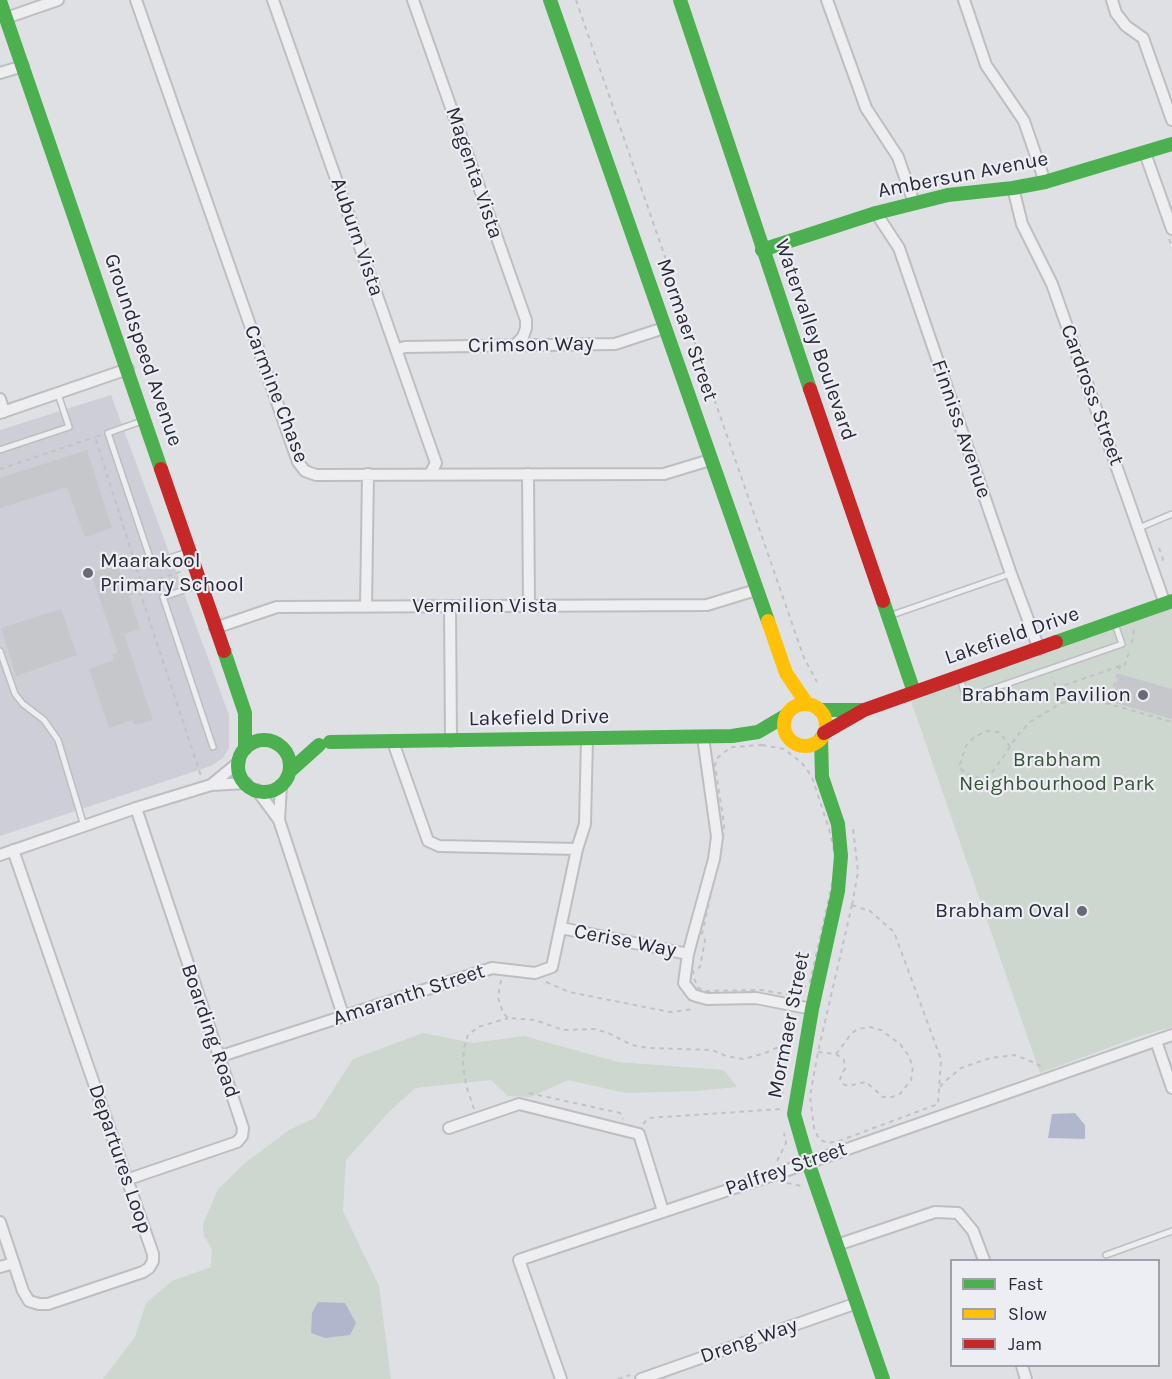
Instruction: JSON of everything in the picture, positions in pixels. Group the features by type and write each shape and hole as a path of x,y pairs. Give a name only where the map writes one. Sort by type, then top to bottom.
{"street":[{"path":"6,18 58,0"},
{"name":"Carmine Chase","path":"136,0 298,462 305,471 316,475 664,474 710,460"},
{"name":"Auburn Vista","path":"273,0 436,463 430,474"},
{"name":"Magenta Vista","path":"414,0 526,320 523,337 515,345"},
{"name":"Mormaer Street","path":"550,0 786,673 807,704"},
{"name":"Watervalley Boulevard","path":"680,0 762,250 914,692"},
{"path":"827,0 866,108 898,157 914,203"},
{"path":"964,0 986,65 1024,121 1045,182"},
{"path":"1112,0 1116,13 1126,26 1143,38 1172,120"},
{"name":"Groundspeed Avenue","path":"0,1 244,713 245,749"},
{"path":"0,73 22,66"},
{"name":"Ambersun Avenue","path":"762,250 914,203 948,195 1045,182 1172,144"},
{"path":"1145,153 1172,229"},
{"name":"Cardross Street","path":"1013,188 1022,224 1052,284 1139,528 1168,602"},
{"name":"Finniss Avenue","path":"876,213 899,248 1039,649"},
{"name":"Crimson Way","path":"396,350 405,347 615,344 664,328"},
{"path":"0,399 2,412 128,369"},
{"path":"366,607 368,474"},
{"path":"528,474 529,606"},
{"name":"Vermilion Vista","path":"215,628 277,607 707,605 756,590"},
{"name":"Lakefield Drive","path":"823,736 864,710 1039,649 1117,627 1168,602"},
{"path":"450,606 451,741"},
{"name":"Mormaer Street","path":"786,673 786,714"},
{"path":"797,704 807,704 816,706 826,722 823,736 811,745 794,742 783,728 786,714 797,704"},
{"name":"Lakefield Drive","path":"820,710 864,710"},
{"name":"Groundspeed Avenue","path":"244,713 270,740"},
{"name":"Lakefield Drive","path":"759,732 786,714"},
{"name":"Lakefield Drive","path":"284,748 325,743 704,737 759,732 794,742"},
{"name":"Mormaer Street","path":"822,777 823,736"},
{"path":"704,737 717,837 714,859 688,954 684,983 693,995 707,999 756,998 812,1009"},
{"name":"Amaranth Street","path":"218,1057 492,968 535,973 552,967 577,849 585,824 587,739"},
{"path":"279,820 239,771 239,762 245,749 254,742 270,740 284,748 288,755 290,771"},
{"path":"393,742 428,841 439,846 577,849"},
{"name":"Mormaer Street","path":"794,742 822,777 838,824 841,856 838,891 812,1009 794,1114 808,1162 883,1379"},
{"path":"325,743 290,771 281,785 279,820 343,1016"},
{"path":"208,786 239,762"},
{"path":"0,855 208,786 251,787 265,791 281,785"},
{"name":"Boarding Road","path":"126,1179 229,1146 242,1136 243,1128 136,808"},
{"name":"Departures Loop","path":"0,1222 23,1291 29,1301 39,1304 48,1304 143,1272 153,1261 153,1254 13,850"},
{"name":"Cerise Way","path":"561,928 688,954"},
{"name":"Palfrey Street","path":"561,1379 519,1260 1172,1035"},
{"path":"1156,1041 1172,1088"},
{"path":"449,1128 519,1104 639,1134 663,1210"},
{"path":"837,1245 935,1212 958,1213 973,1231 984,1259"},
{"path":"0,1267 14,1263"},
{"name":"Dreng Way","path":"641,1379 857,1303"}],"lane":[{"path":"0,450 69,426 58,394"},
{"path":"144,420 108,433 152,564 189,551"},
{"path":"1139,528 1172,514"},
{"path":"887,616 1011,574"},
{"path":"201,585 163,597 213,747"},
{"path":"959,676 966,698 1122,644 1117,627"},
{"path":"0,651 15,694 23,704 44,720 58,740 84,826"},
{"path":"1106,1255 1172,1231"}],"path":[{"path":"576,0 804,658 817,682"},
{"path":"0,469 108,433"},
{"path":"94,437 142,585"},
{"path":"194,567 138,586 208,786"},
{"path":"1056,688 1120,666 1124,667 1135,631 1134,627 1117,627"},
{"path":"1109,704 1120,666"},
{"path":"1050,669 1061,703"},
{"path":"1010,747 998,732 987,731 974,737 966,746 959,766 973,777 981,778 991,774 1030,722 1061,703 1083,699 1095,700 1172,722"},
{"path":"762,745 784,749 802,763 812,777 830,829 835,855 834,875 810,982 790,996 761,990 706,991 698,988 694,978 693,971 700,967 705,940 702,934 723,840 724,824 716,759 731,747 762,745"},
{"path":"852,905 870,911 894,932 941,1059 938,1104 839,1141 827,1143 819,1139 814,1128 810,1096 858,872 853,826"},
{"path":"504,968 498,997 503,1013 508,1018"},
{"path":"542,980 569,992 670,1012 699,1008"},
{"path":"474,1109 466,1085 463,1065 464,1048 468,1035 478,1027 508,1018 535,1020 563,1030 595,1029 632,1045 649,1048 711,1050 726,1056 744,1059 790,1042 798,1035"},
{"path":"818,1052 836,1054 844,1060 846,1068 840,1079 845,1085 866,1082 877,1094 888,1098 900,1094 911,1080 913,1067 905,1050 891,1036 870,1026 852,1033 836,1054"},
{"path":"640,1126 649,1118 783,1109 782,1090 790,1042"},
{"path":"938,1090 961,1068 990,1058 1015,1055 1047,1071"},
{"path":"526,1093 620,1113 625,1122"},
{"path":"468,1112 483,1106"}],"shaded area":[{"name":"Maarakool Primary School","path":"111,395 229,715 229,748 223,758 211,766 0,836 0,430"}],"green space":[{"name":"Brabham Neighbourhood Park","path":"1172,607 1172,1027 1140,1036 1040,1073 911,701"},
{"path":"423,1033 473,1043 524,1036 618,1062 724,1070 737,1087 626,1093 568,1080 531,1097 508,1096 491,1080 415,1088 388,1113 346,1160 343,1211 379,1286 391,1379 103,1379 135,1337 146,1303 172,1281 211,1267 212,1249 204,1236 203,1224 218,1189 245,1163 289,1130 315,1118 353,1059"}],"water":[{"path":"1075,1113 1085,1125 1085,1139 1048,1138 1052,1114"},
{"path":"318,1302 345,1303 356,1323 350,1335 325,1338 311,1333 312,1313"}],"building":[{"path":"87,450 112,528 85,537 67,487 0,508 0,478"},
{"path":"117,564 123,580 131,578 136,593 129,596 140,629 124,634 153,720 135,725 132,720 109,728 89,669 114,660 112,654 118,653 91,573"},
{"path":"61,609 77,655 16,676 1,628"},
{"name":"Brabham Pavilion","path":"1119,674 1172,689 1172,719 1112,702"}],"traffic: fast":[{"path":"550,0 768,621"},
{"path":"680,0 810,389"},
{"path":"0,1 161,469"},
{"path":"762,250 876,213 948,195 1045,182 1172,144"},
{"path":"883,601 914,692"},
{"path":"1056,642 1172,601"},
{"path":"224,651 245,713 245,749"},
{"path":"820,710 861,710"},
{"path":"330,742 732,736 758,732 785,716"},
{"path":"821,738 822,777 838,824 841,856 838,891 812,1009 794,1114 808,1162 883,1379"},
{"path":"264,740 274,742 282,748 288,756 290,766 288,776 282,784 274,790 264,792 254,790 246,784 240,776 238,766 240,756 246,748 254,742 264,740"},
{"path":"290,771 319,745"}],"traffic: slow":[{"path":"768,621 786,673 807,704"},
{"path":"805,704 813,705 820,710 825,717 826,725 825,733 820,740 813,745 805,746 797,745 790,740 785,733 784,725 785,717 790,710 797,705 805,704"}],"traffic: jam":[{"path":"810,389 883,601"},
{"path":"161,469 224,651"},
{"path":"824,733 864,710 1056,642"}],"place":[{"name":"Maarakool Primary School","path":"88,573"},
{"name":"Brabham Pavilion","path":"1143,695"},
{"name":"Brabham Oval","path":"1082,911"}]}
